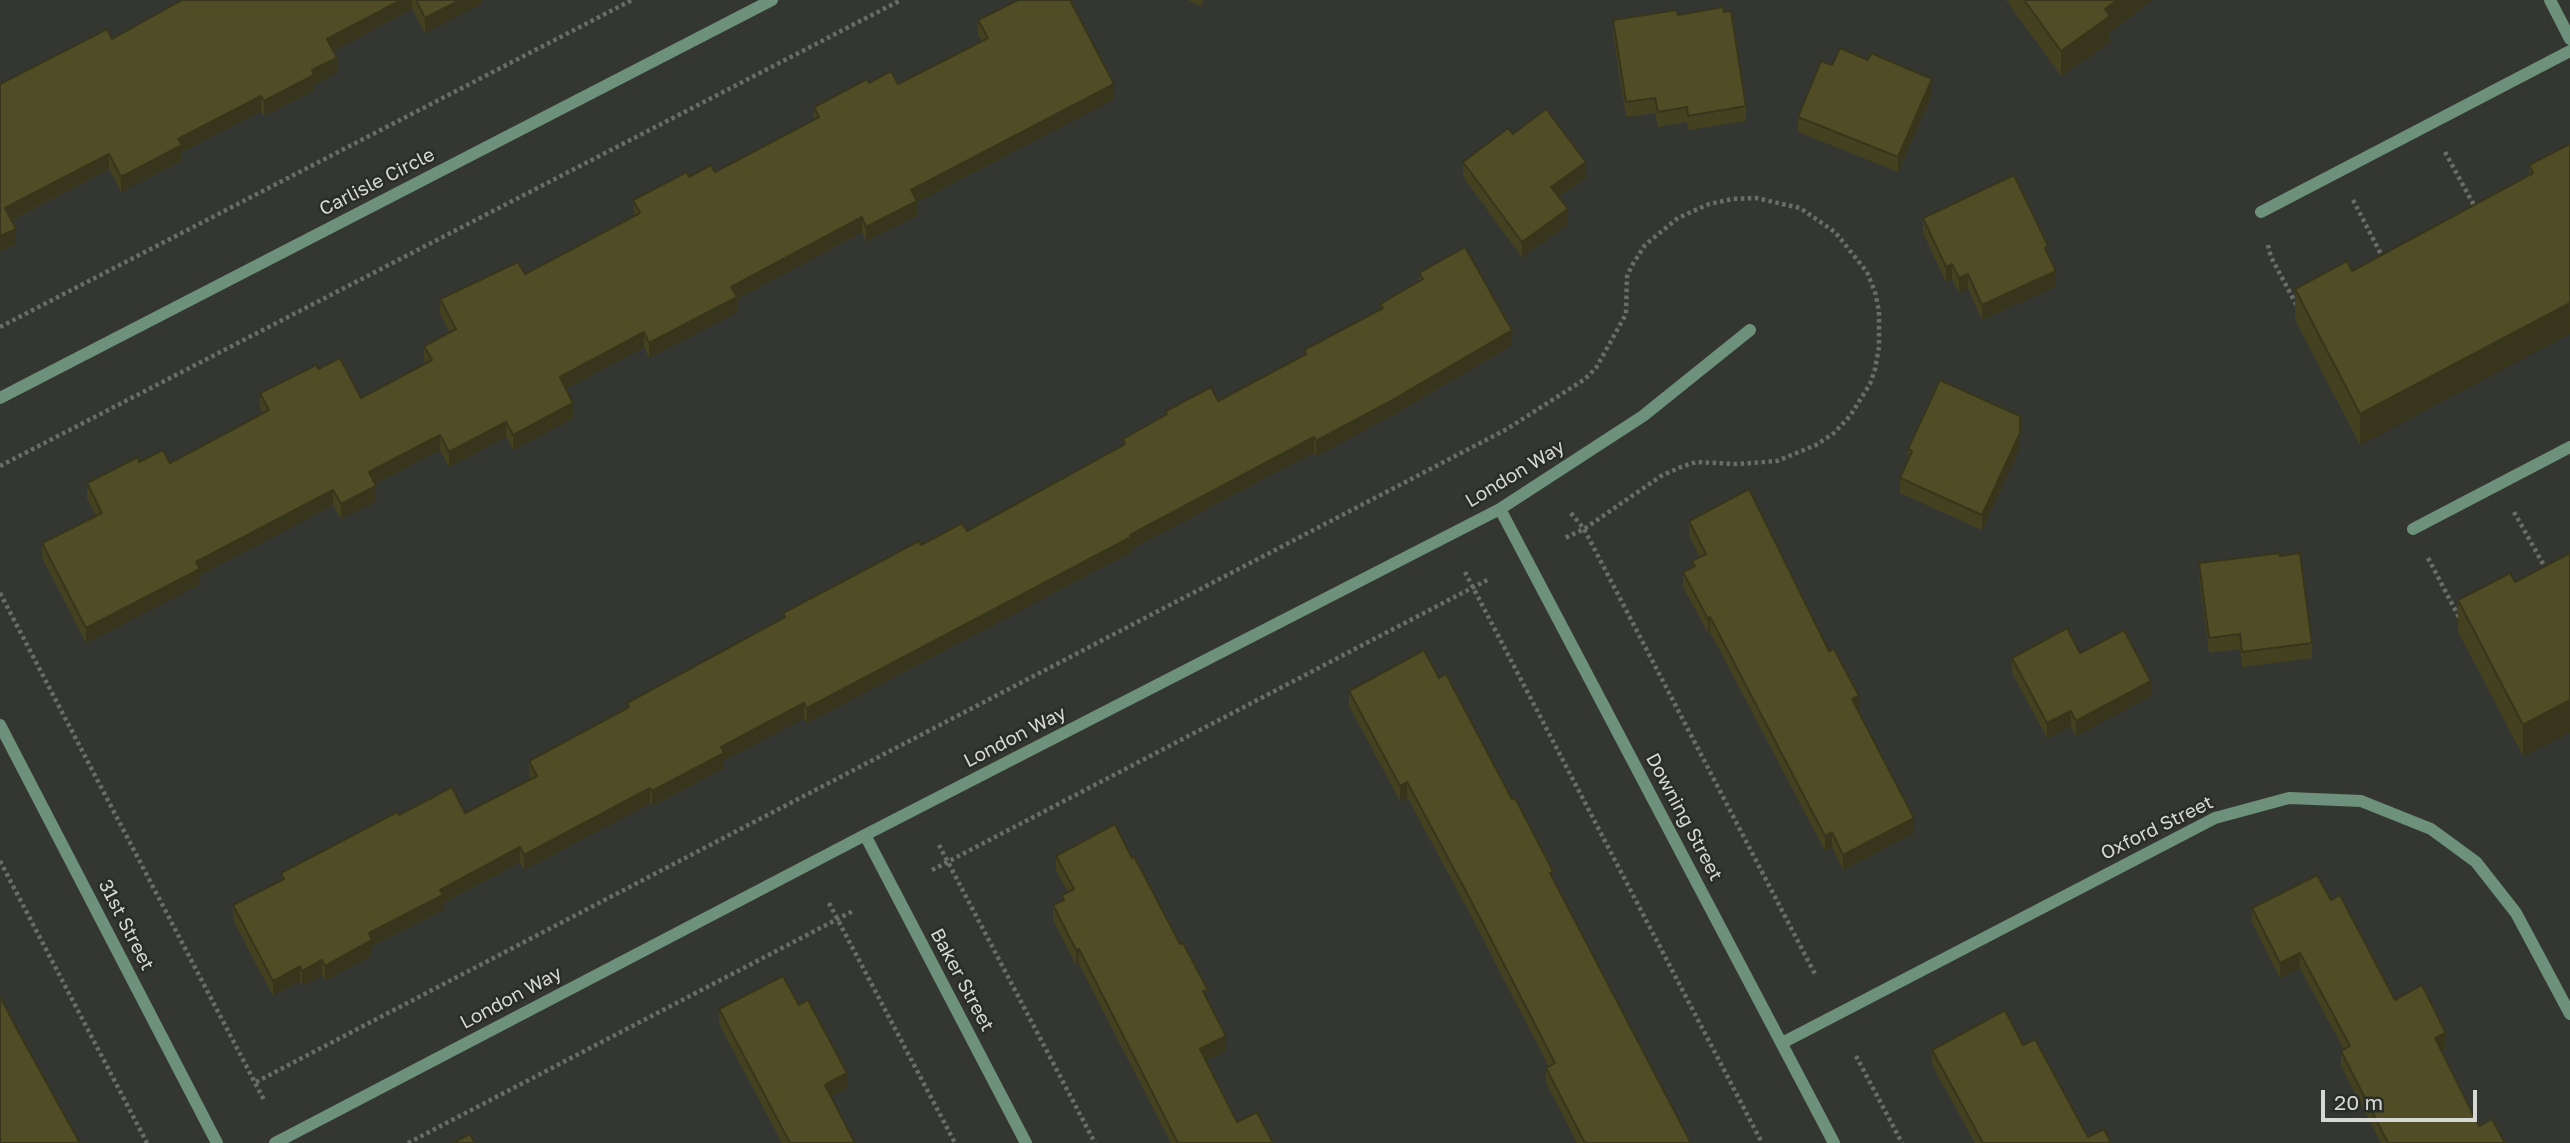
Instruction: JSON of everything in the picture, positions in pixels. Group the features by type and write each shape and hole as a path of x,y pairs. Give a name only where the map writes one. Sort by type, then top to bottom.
{"street":[{"name":"Carlisle Circle","path":"0,398 772,0"},
{"path":"2550,0 2570,39"},
{"path":"2261,212 2570,51"},
{"name":"London Way","path":"275,1143 865,835 1500,509 1643,416 1749,330"},
{"path":"2413,529 2570,447"},
{"name":"Downing Street","path":"1500,509 1834,1143"},
{"name":"31st Street","path":"0,725 217,1143"},
{"name":"Oxford Street","path":"1782,1043 2215,818 2289,798 2361,801 2431,829 2476,862 2516,913 2570,1014"},
{"name":"Baker Street","path":"865,835 1026,1143"}],"path":[{"path":"0,327 632,0"},
{"path":"0,466 901,0"},
{"path":"2430,123 2478,213"},
{"path":"2337,172 2385,261"},
{"path":"256,1083 1507,429 1585,379 1597,368 1626,314 1627,277 1631,267 1645,245 1678,218 1709,204 1756,198 1800,208 1835,232 1867,272 1875,292 1878,311 1879,347 1875,369 1870,384 1850,416 1834,433 1816,445 1777,461 1736,464 1696,462 1681,467 1661,476 1584,529 1563,539"},
{"path":"2261,212 2271,257 2300,310 2309,302"},
{"path":"2499,485 2547,572"},
{"path":"1571,513 1584,529 1816,976"},
{"path":"2413,529 2464,626"},
{"path":"2536,578 2559,566"},
{"path":"1465,572 1762,1143"},
{"path":"932,870 1489,579"},
{"path":"0,593 264,1100"},
{"path":"2460,619 2471,613"},
{"path":"939,845 1095,1143"},
{"path":"0,861 147,1143"},
{"path":"829,903 955,1143"},
{"path":"408,1143 853,911"},
{"path":"1856,1056 1902,1143"}],"building":[{"path":"182,0 401,0 327,39 337,58 312,70 314,75 264,101 261,96 178,139 182,145 121,177 109,154 5,208 16,229 0,236 0,84 107,29 112,39"},
{"path":"416,0 460,0 425,18"},
{"path":"1018,0 1070,0 1114,84 911,190 917,201 866,227 862,217 731,287 737,297 649,343 644,332 560,377 573,403 513,435 506,422 449,452 440,435 369,472 376,486 341,504 333,490 196,562 200,569 86,628 42,543 102,513 87,483 138,457 139,462 163,450 170,463 269,410 260,393 316,365 318,369 340,358 361,398 432,360 424,346 456,329 440,299 518,262 525,274 640,213 633,200 687,172 689,177 711,165 715,172 819,117 814,107 867,79 869,83 891,71 898,84 988,38 978,20"},
{"path":"2024,0 2118,0 2105,9 2110,16 2061,51"},
{"path":"1723,7 1724,12 1731,11 1746,106 1688,116 1687,107 1658,112 1655,98 1626,102 1613,20 1676,10 1678,15"},
{"path":"1840,48 1868,60 1871,53 1932,79 1898,157 1798,117 1821,61 1832,65"},
{"path":"1546,109 1586,162 1551,187 1568,209 1522,242 1463,162 1508,128 1513,134"},
{"path":"2570,144 2570,303 2360,414 2295,289 2347,261 2352,271 2533,173 2529,165"},
{"path":"2014,175 2048,246 2045,248 2056,271 1982,305 1968,274 1959,278 1952,264 1946,267 1923,218"},
{"path":"1465,247 1512,330 1316,441 1314,437 807,708 804,703 721,747 724,753 652,791 650,788 524,855 520,847 440,890 443,895 369,933 372,940 325,966 322,960 302,971 300,966 273,981 233,905 284,879 281,873 397,812 399,815 452,787 465,813 537,776 529,761 629,707 627,703 785,617 783,613 919,541 921,545 962,523 967,531 1125,444 1123,439 1167,414 1166,411 1211,387 1218,401 1306,354 1304,350 1383,308 1380,304 1423,279 1419,273"},
{"path":"1940,380 2020,416 2020,433 1982,515 1900,478 1912,451 1908,449"},
{"path":"1749,489 1829,651 1834,649 1859,696 1852,699 1914,818 1843,855 1832,832 1825,836 1710,617 1708,619 1683,572 1695,566 1692,561 1706,554 1689,521"},
{"path":"2280,553 2280,556 2300,553 2312,643 2242,652 2240,634 2209,638 2199,563"},
{"path":"2570,553 2570,700 2523,725 2458,600 2510,573 2515,582"},
{"path":"2067,628 2080,653 2124,630 2151,681 2076,721 2071,711 2047,723 2012,658"},
{"path":"1424,650 1439,678 1446,674 1512,799 1515,798 1553,871 1550,873 1691,1143 1585,1143 1546,1068 1555,1063 1468,895 1407,782 1400,786 1349,691"},
{"path":"1115,824 1208,990 1203,991 1226,1036 1200,1049 1237,1122 1257,1112 1273,1143 1178,1143 1079,949 1076,950 1053,905 1064,900 1062,895 1074,889 1056,856"},
{"path":"2317,875 2331,900 2340,895 2395,1000 2422,985 2446,1033 2435,1038 2479,1126 2492,1119 2505,1143 2388,1143 2341,1051 2350,1046 2300,953 2280,963 2252,908"},
{"path":"783,976 799,1005 808,1000 847,1073 825,1085 855,1143 790,1143 719,1009"},
{"path":"0,996 18,1031 80,1143 0,1143"},
{"path":"2005,1010 2023,1045 2035,1039 2088,1137 2104,1129 2111,1143 1983,1143 1932,1050"},
{"path":"470,1134 475,1143 453,1143"}]}
